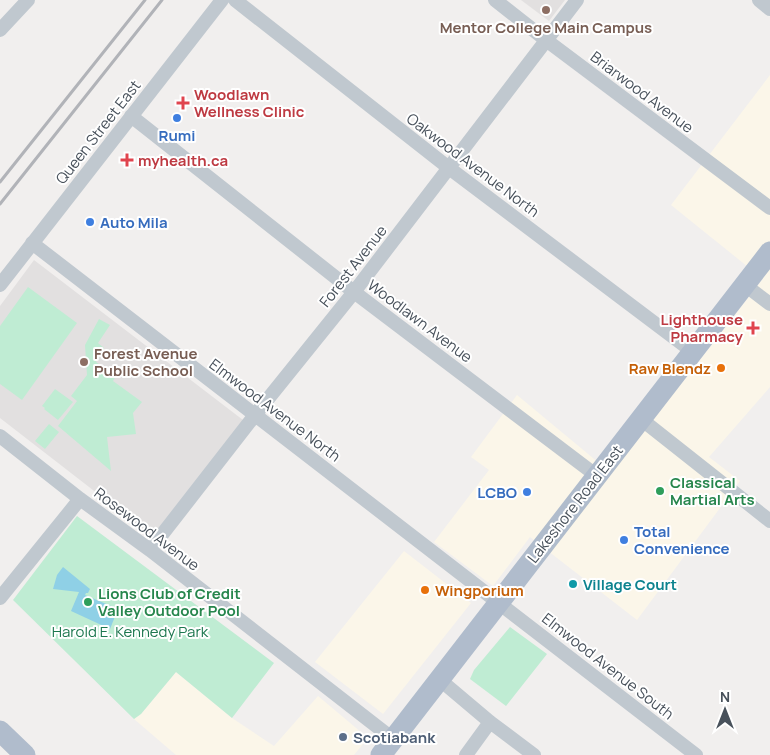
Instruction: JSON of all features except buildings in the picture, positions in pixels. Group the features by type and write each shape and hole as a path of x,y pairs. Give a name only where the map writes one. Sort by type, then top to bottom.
{"main road":[{"name":"Lakeshore Road East","path":"387,747 770,252"},
{"path":"0,731 25,755"}],"street":[{"path":"0,30 28,0"},
{"name":"Queen Street East","path":"0,285 222,0"},
{"name":"Oakwood Avenue North","path":"235,0 449,168 693,352"},
{"name":"Briarwood Avenue","path":"495,0 770,208"},
{"name":"Forest Avenue","path":"150,550 354,292 577,0"},
{"path":"758,0 770,9"},
{"name":"Woodlawn Avenue","path":"131,116 354,292 597,476"},
{"name":"Elmwood Avenue North","path":"32,243 499,602"},
{"path":"745,284 770,304"},
{"path":"641,419 770,521"},
{"name":"Rosewood Avenue","path":"0,436 80,499 150,550 387,747"},
{"path":"0,598 80,499"},
{"name":"Elmwood Avenue South","path":"499,602 696,755"},
{"path":"439,680 534,755"},
{"path":"466,755 490,722"}],"shaded area":[{"name":"Mentor College Main Campus","path":"521,0 565,0 549,21"},
{"path":"770,75 770,387 709,457 740,481 637,620 530,537 493,586 434,542 489,470 471,457 517,395 611,473 763,279 671,205"},
{"name":"Forest Avenue Public School","path":"34,260 243,420 158,532 151,535 0,418 0,306"},
{"path":"404,551 471,603 383,714 315,662"},
{"path":"176,672 232,718 274,746 318,696 368,738 354,755 176,755 134,719 141,714"}],"green space":[{"path":"28,287 77,323 22,400 0,384 0,326"},
{"path":"99,319 110,325 98,343 104,348 96,362 116,376 113,381 142,402 133,413 136,434 107,437 111,471 58,426 77,401 71,396 87,375 85,345"},
{"path":"55,389 73,402 58,420 42,406"},
{"path":"49,424 59,432 45,449 35,441"},
{"name":"Harold E. Kennedy Park","path":"77,516 274,663 232,718 176,672 141,714 134,719 13,600"},
{"path":"510,627 547,654 506,706 470,679 474,670"}],"water":[{"name":"Lions Club of Credit Valley Outdoor Pool","path":"63,567 90,589 85,595 118,609 110,629 71,611 79,592 53,589 57,575"}],"railway":[{"path":"0,182 145,0"},
{"path":"0,204 162,0"}],"place":[{"name":"Mentor College Main Campus","path":"546,10"},
{"name":"Woodlawn Wellness Clinic","path":"183,103"},
{"name":"Rumi","path":"177,118"},
{"name":"myhealth.ca","path":"127,160"},
{"name":"Auto Mila","path":"90,222"},
{"name":"Lighthouse Pharmacy","path":"753,328"},
{"name":"Forest Avenue Public School","path":"84,362"},
{"name":"Raw Blendz","path":"721,368"},
{"name":"Classical Martial Arts","path":"660,491"},
{"name":"LCBO","path":"527,492"},
{"name":"Total Convenience","path":"624,540"},
{"name":"Village Court","path":"573,584"},
{"name":"Wingporium","path":"425,590"},
{"name":"Lions Club of Credit Valley Outdoor Pool","path":"88,602"},
{"name":"Scotiabank","path":"343,737"}]}
